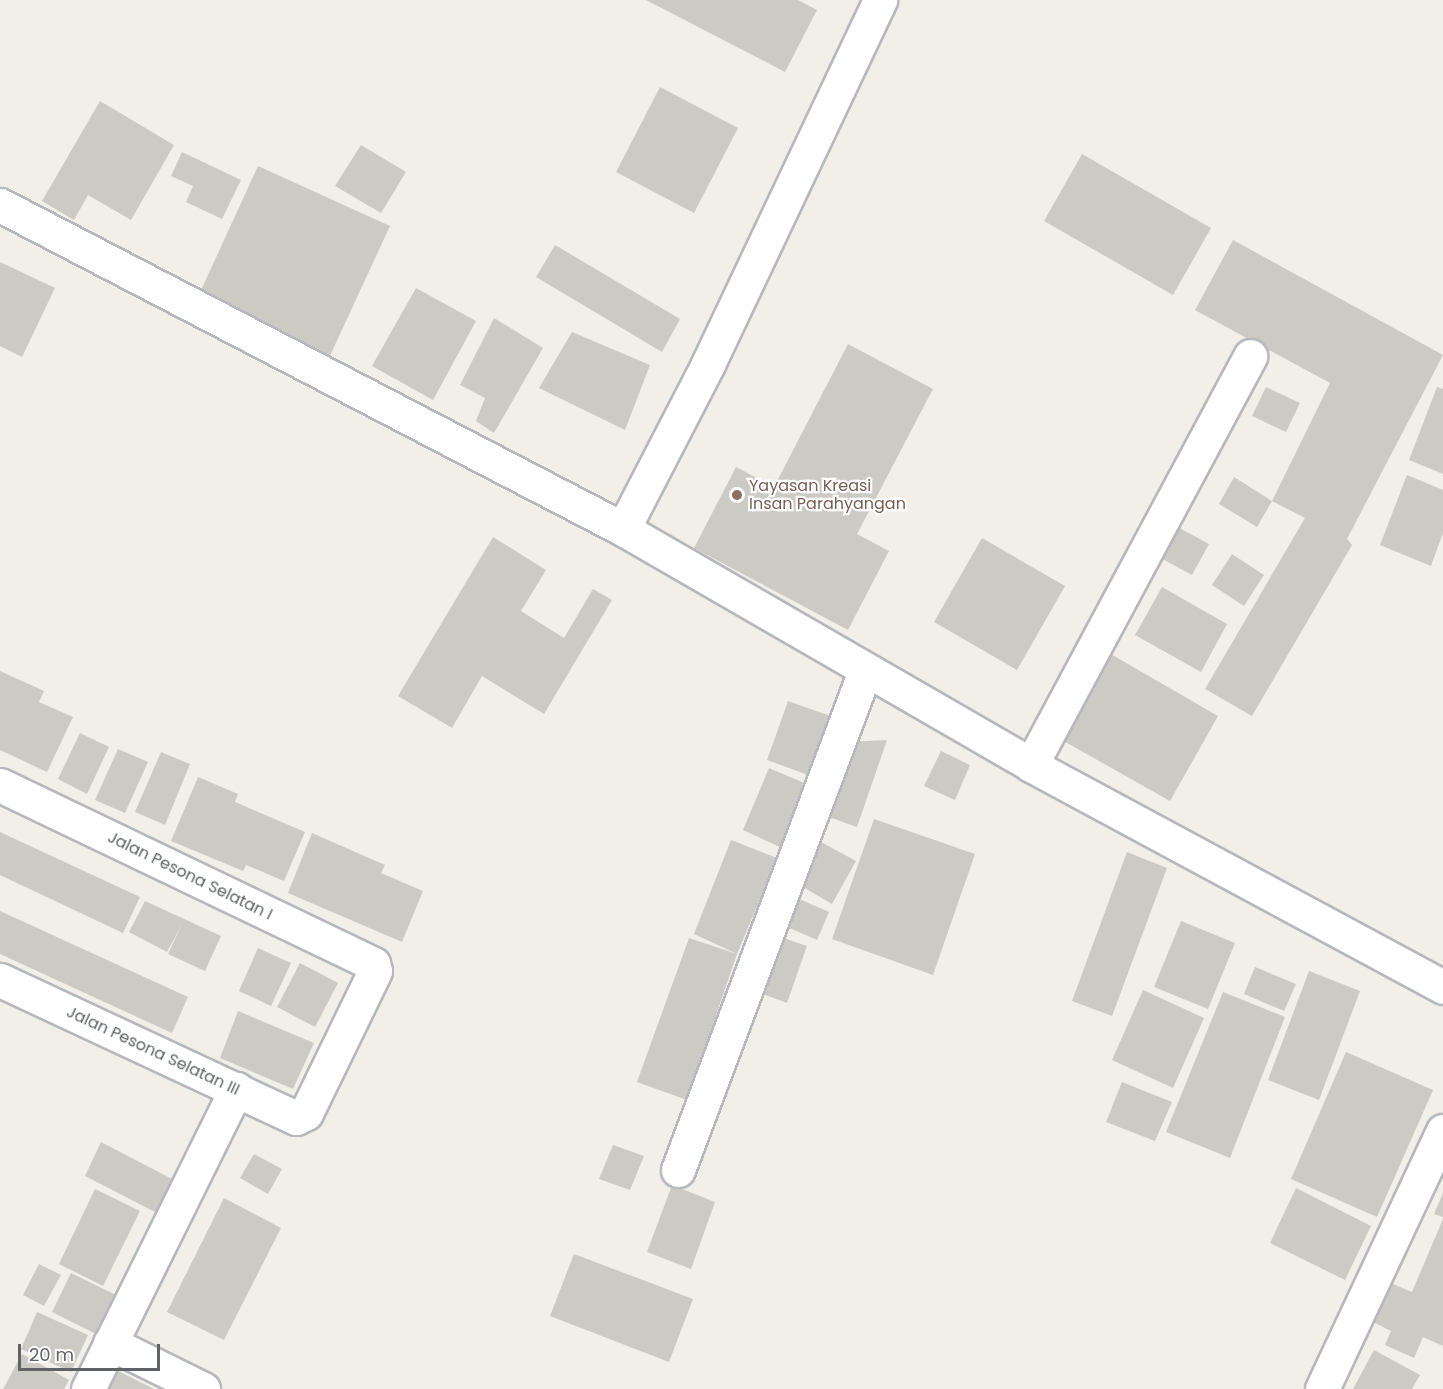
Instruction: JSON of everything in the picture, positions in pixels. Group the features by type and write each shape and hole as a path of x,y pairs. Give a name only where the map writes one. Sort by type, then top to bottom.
{"street":[{"path":"623,529 708,364 880,0"},
{"path":"0,205 623,529 1031,765 1443,987"},
{"path":"1031,765 1250,356"},
{"path":"678,1170 865,671"},
{"name":"Jalan Pesona Selatan I","path":"0,785 373,964 375,971 306,1113"},
{"name":"Jalan Pesona Selatan III","path":"0,980 297,1119 306,1113"},
{"path":"88,1389 236,1089"},
{"path":"1322,1389 1443,1131"},
{"path":"110,1343 203,1389"}],"building":[{"path":"646,0 798,0 817,10 785,72"},
{"path":"660,87 738,128 694,213 616,172"},
{"path":"100,101 174,145 131,220 88,195 74,220 42,201"},
{"path":"361,145 406,172 381,213 335,186"},
{"path":"182,152 241,180 222,219 186,202 193,186 171,176"},
{"path":"1082,154 1211,228 1173,295 1044,221"},
{"path":"258,166 390,226 328,360 197,299"},
{"path":"1233,240 1443,355 1347,539 1352,545 1252,716 1205,689 1305,518 1272,501 1330,383 1195,310"},
{"path":"555,245 680,319 662,352 536,277"},
{"path":"0,262 55,288 22,357 0,346"},
{"path":"416,288 476,321 433,400 372,366"},
{"path":"494,318 543,348 494,433 476,421 485,398 460,385"},
{"path":"572,332 650,365 625,430 539,388"},
{"path":"848,344 933,389 857,534 889,551 848,630 694,548 736,467 774,487"},
{"path":"1266,387 1300,403 1286,432 1252,416"},
{"path":"1437,387 1443,389 1443,474 1409,460"},
{"path":"1407,475 1443,490 1443,533 1431,566 1380,545"},
{"path":"1234,477 1272,501 1257,527 1219,504"},
{"path":"1174,525 1209,544 1192,575 1157,556"},
{"path":"493,537 546,570 521,611 564,638 593,589 612,600 544,714 482,676 452,728 398,696"},
{"path":"982,538 1065,586 1017,670 934,622"},
{"path":"1232,554 1264,575 1244,606 1212,585"},
{"path":"1162,587 1227,624 1201,672 1135,635"},
{"path":"1109,653 1218,716 1170,801 1060,739"},
{"path":"0,671 44,691 39,702 73,717 47,772 0,750"},
{"path":"788,701 833,717 811,776 767,760"},
{"path":"80,733 109,747 87,794 58,779"},
{"path":"887,740 857,827 823,815 847,742"},
{"path":"118,749 148,762 125,813 95,800"},
{"path":"941,751 970,765 955,800 924,786"},
{"path":"161,752 190,764 165,825 135,812"},
{"path":"769,768 811,786 784,849 743,830"},
{"path":"198,777 238,794 235,802 305,832 284,881 246,865 243,871 171,841"},
{"path":"874,819 975,854 933,975 832,939"},
{"path":"0,832 140,897 123,933 0,875"},
{"path":"312,833 385,865 381,873 423,891 402,942 288,893"},
{"path":"731,840 777,858 737,954 694,934"},
{"path":"821,842 856,861 832,904 798,884"},
{"path":"1127,852 1167,868 1112,1016 1072,1001"},
{"path":"788,894 829,912 817,940 776,922"},
{"path":"145,901 221,936 205,971 168,954 182,924 167,952 129,932"},
{"path":"0,911 188,997 172,1033 0,954"},
{"path":"1181,921 1235,943 1208,1009 1154,987"},
{"path":"769,933 807,946 787,1003 749,989"},
{"path":"689,938 737,954 687,1100 637,1082"},
{"path":"258,948 291,963 271,1006 239,991"},
{"path":"300,963 338,983 315,1027 277,1007"},
{"path":"1255,967 1296,984 1284,1011 1244,994"},
{"path":"1309,971 1360,991 1319,1100 1268,1080"},
{"path":"1143,990 1204,1018 1173,1088 1112,1060"},
{"path":"1223,992 1285,1017 1230,1158 1166,1132"},
{"path":"238,1011 314,1043 293,1089 220,1058"},
{"path":"1346,1052 1433,1090 1377,1217 1291,1179"},
{"path":"1122,1082 1172,1102 1155,1141 1106,1122"},
{"path":"101,1142 172,1179 155,1212 85,1176"},
{"path":"613,1145 644,1156 630,1190 599,1179"},
{"path":"254,1154 282,1169 268,1194 240,1178"},
{"path":"672,1185 715,1202 691,1269 647,1252"},
{"path":"1296,1188 1371,1226 1345,1280 1270,1243"},
{"path":"95,1189 140,1211 103,1286 59,1264"},
{"path":"1443,1193 1443,1217 1434,1214"},
{"path":"224,1198 281,1228 224,1340 167,1312"},
{"path":"1443,1219 1443,1346 1423,1337 1414,1358 1385,1345 1391,1331 1367,1319 1384,1280 1412,1292"},
{"path":"574,1254 693,1299 669,1362 550,1316"},
{"path":"39,1264 61,1275 44,1306 23,1295"},
{"path":"71,1273 118,1296 100,1336 52,1312"},
{"path":"37,1312 88,1335 71,1372 21,1349"},
{"path":"1374,1350 1420,1375 1412,1389 1353,1389"},
{"path":"22,1354 69,1380 64,1389 3,1389"},
{"path":"108,1366 154,1389 96,1389"}],"place":[{"name":"Yayasan Kreasi Insan Parahyangan","path":"737,495"}]}
